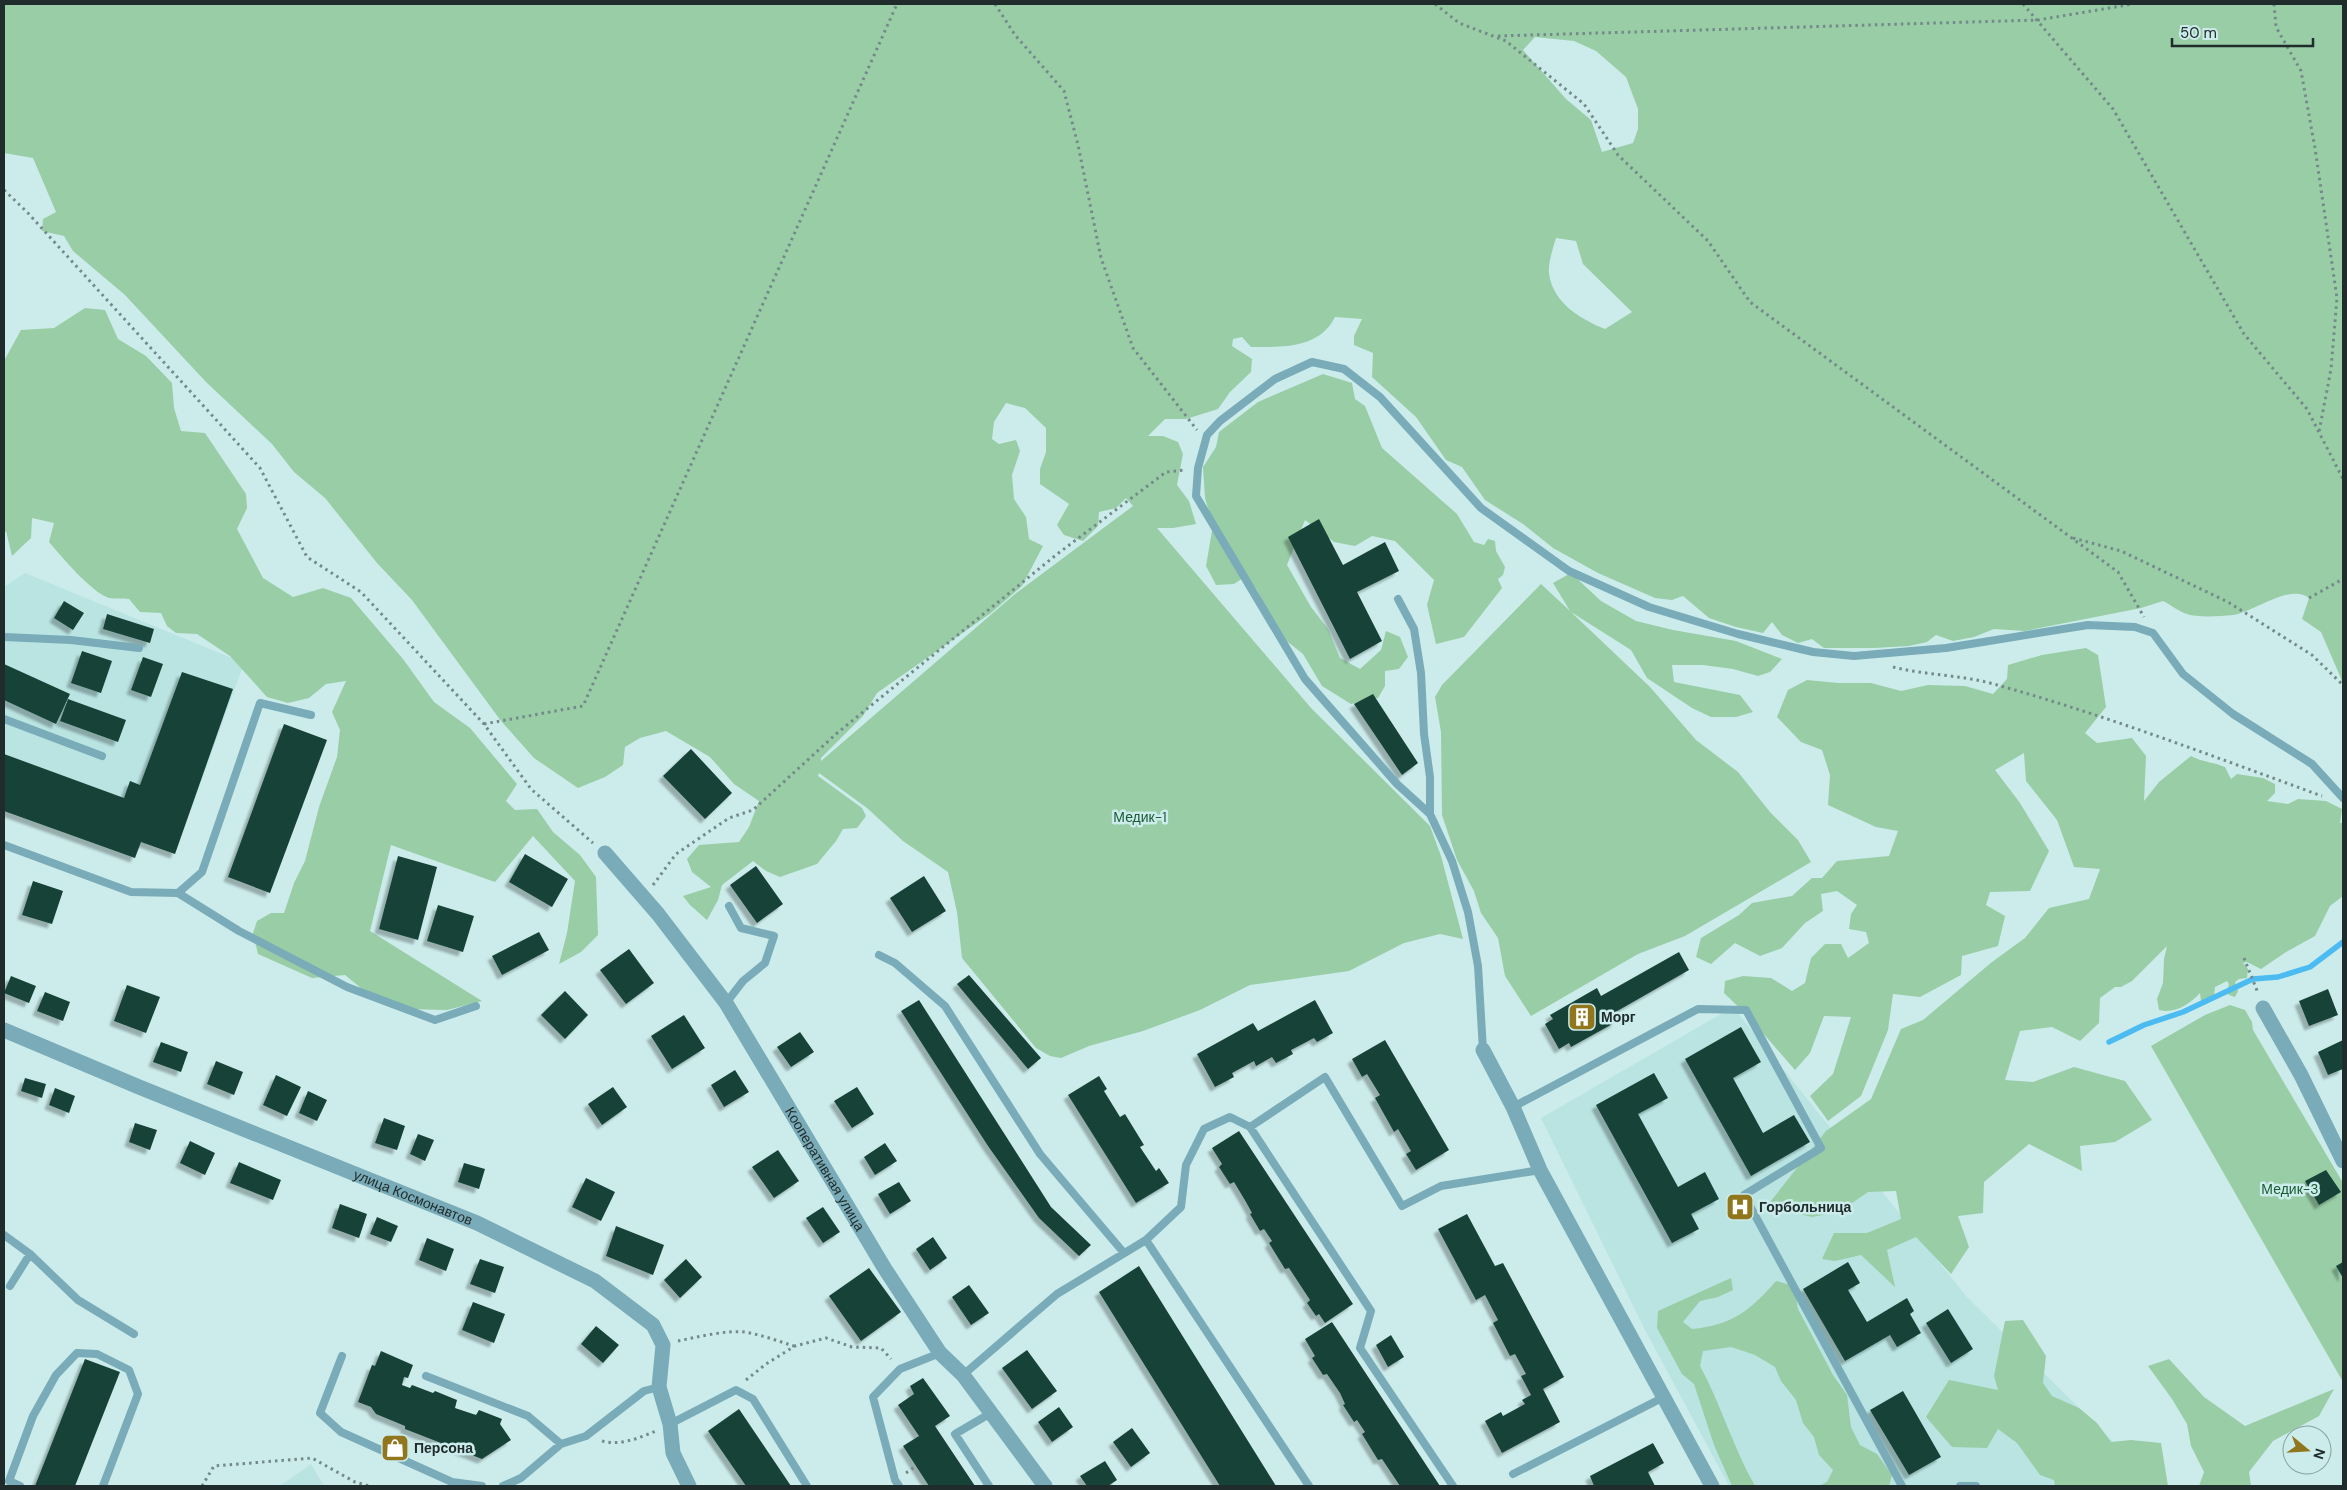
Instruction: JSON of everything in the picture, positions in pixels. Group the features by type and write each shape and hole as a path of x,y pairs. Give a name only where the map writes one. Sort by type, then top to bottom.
{"street":[{"name":"Кооперативная улица","path":"605,853 644,898 726,1003 885,1269 940,1353 964,1374 1045,1486"},
{"path":"2263,1008 2301,1075 2343,1161"},
{"name":"улица Космонавтов","path":"4,1030 477,1223 595,1281 653,1325 663,1345"},
{"path":"1483,1050 1513,1107 1540,1170 1712,1486"},
{"path":"663,1345 659,1387 670,1424 673,1453 689,1486"}],"lane":[{"path":"1483,1050 1478,966 1468,912 1452,861 1430,814 1397,784 1306,679 1196,496 1198,468 1207,435 1220,421 1275,379 1312,362 1344,369 1380,396 1481,508 1569,571 1649,606 1738,634 1813,652 1854,656 1946,648 2088,625 2135,628 2154,633 2184,674 2233,714 2312,764 2343,798"},
{"path":"1398,598 1414,629 1421,673 1424,734 1430,778 1430,814"},
{"path":"4,637 71,640 139,648"},
{"path":"178,893 202,872 260,704 311,715"},
{"path":"4,719 102,756"},
{"path":"4,844 131,892 178,893 240,931 346,987 435,1020 476,1006"},
{"path":"726,1003 743,981 765,964 774,936 741,928 729,906"},
{"path":"878,955 896,963 945,1006 1040,1154 1124,1253"},
{"path":"1513,1107 1698,1009 1746,1010 1821,1148 1744,1195 1902,1486"},
{"path":"1250,1127 1325,1077 1402,1206 1441,1186 1540,1170"},
{"path":"964,1374 1057,1294 1146,1240 1181,1207 1186,1164 1204,1129 1230,1117 1250,1127 1371,1311 1360,1348 1453,1486"},
{"path":"4,1235 30,1254 78,1300 134,1334"},
{"path":"1146,1240 1309,1486"},
{"path":"10,1286 30,1254"},
{"path":"20,1486 9,1481 33,1416 56,1375 77,1353 97,1354 129,1370 138,1394 103,1486"},
{"path":"899,1486 895,1480 873,1397 900,1369 940,1353"},
{"path":"342,1356 320,1413 342,1432 358,1440 452,1482 482,1486"},
{"path":"426,1376 528,1416 561,1444"},
{"path":"503,1486 521,1478 561,1444 586,1436 644,1391 659,1387"},
{"path":"670,1424 736,1390 753,1399 807,1486"},
{"path":"1514,1474 1664,1397"},
{"path":"990,1486 955,1434 991,1413"},
{"path":"1960,1486 1976,1486"}],"path":[{"path":"484,724 583,706 897,4"},
{"path":"995,4 1015,35 1064,91 1078,145 1101,258 1133,348 1196,430 1207,435"},
{"path":"1435,4 1459,23 1506,41 1584,104 1618,155 1708,241 1750,302 2118,572 2154,633"},
{"path":"2023,4 2113,109 2244,334 2307,408 2343,480"},
{"path":"1494,36 2038,20 2133,4"},
{"path":"2274,4 2276,27 2301,71 2315,148 2336,298 2331,369 2319,433"},
{"path":"4,190 27,212 260,468 307,557 362,592 484,724 531,789 605,853"},
{"path":"644,898 676,854 729,818 753,810 836,734 1056,555 1166,472 1198,468"},
{"path":"2070,537 2121,551 2228,602 2312,655 2343,685"},
{"path":"2309,598 2343,579"},
{"path":"1889,666 1915,672 1988,683 2181,745 2325,797"},
{"path":"2244,958 2263,1008"},
{"path":"663,1345 698,1337 742,1332 795,1346"},
{"path":"736,1390 766,1364 795,1346 826,1338 852,1347 881,1348 900,1369"},
{"path":"586,1436 608,1443 635,1440 670,1424"},
{"path":"202,1486 214,1466 312,1458 355,1482 369,1486"}],"shaded area":[{"path":"25,573 244,663 175,854 141,842 135,858 4,811 4,587"},
{"name":"Горбольница","path":"1733,1007 1967,1297 2158,1486 1729,1486 1645,1330 1541,1118"},
{"path":"311,1464 324,1486 280,1486"}],"green space":[{"name":"Медик-1","path":"4,4 2343,4 2343,683 2321,632 2302,619 2309,598 2301,594 2282,596 2233,615 2197,616 2187,614 2163,601 2141,608 2025,631 1994,629 1974,637 1953,641 1936,635 1927,642 1909,646 1824,648 1812,639 1798,643 1782,635 1772,622 1763,633 1736,627 1709,618 1683,596 1672,600 1655,598 1598,573 1553,548 1523,524 1485,500 1462,467 1446,460 1416,417 1372,377 1373,353 1354,345 1354,336 1362,319 1335,317 1328,327 1310,341 1287,346 1251,347 1242,337 1233,339 1232,346 1252,359 1251,372 1230,392 1218,409 1186,419 1165,419 1148,436 1163,436 1178,442 1183,454 1177,485 1189,501 1196,524 1173,528 1157,528 1311,708 1430,826 1441,856 1463,939 1440,934 1404,943 1349,971 1250,985 1200,1010 1143,1031 1089,1046 1061,1058 1050,1056 1036,1048 962,958 957,912 948,872 903,841 867,808 819,773 818,776 862,808 866,816 857,828 843,829 836,841 817,864 780,877 766,871 753,861 722,885 718,900 707,920 683,896 711,887 692,872 687,859 699,845 739,842 749,827 759,801 734,784 710,757 666,731 640,738 625,747 623,765 605,777 578,788 534,758 501,721 412,600 377,563 325,498 294,472 272,444 206,382 125,295 73,251 64,236 42,231 43,219 56,212 33,158 4,153","holes":["1535,37 1574,41 1596,51 1626,77 1638,109 1638,129 1633,143 1602,152 1591,120 1566,99 1523,50","1556,238 1576,241 1583,264 1632,312 1605,329 1577,315 1561,301 1551,283 1549,273 1550,260","1006,403 1025,408 1046,428 1046,452 1040,469 1040,484 1069,504 1057,525 1064,535 1083,541 1098,526 1099,512 1116,508 1126,498 1133,506 1015,594 821,761 821,758 863,716 877,693 991,613 1022,586 1043,546 1029,539 1026,517 1014,499 1012,475 1020,451 1016,440 999,444 992,439 994,422"]},
{"path":"85,308 105,310 118,339 146,356 172,383 174,408 181,431 205,433 246,494 247,508 237,529 263,578 293,597 323,588 351,598 403,659 434,702 470,728 517,784 506,801 515,810 537,809 553,832 580,855 596,877 598,935 581,952 559,964 567,933 575,881 533,836 495,882 391,845 370,931 482,1001 447,1010 403,1009 361,988 345,975 312,978 258,954 253,933 257,921 271,913 284,913 294,883 305,861 319,807 337,757 340,730 332,712 346,681 326,684 309,698 288,703 267,697 230,656 197,634 176,633 167,626 161,613 140,612 129,599 109,598 94,589 49,542 54,523 32,518 31,538 12,556 6,531 4,533 4,361 21,330 54,328"},
{"path":"1323,374 1352,383 1355,399 1365,406 1382,448 1457,514 1474,542 1484,545 1488,539 1495,541 1496,551 1505,567 1503,575 1498,579 1502,588 1464,637 1436,644 1427,605 1434,580 1395,541 1372,536 1355,546 1334,542 1305,520 1287,565 1311,607 1328,629 1340,658 1360,669 1381,650 1386,631 1400,637 1408,657 1399,669 1385,671 1385,686 1378,698 1351,704 1322,686 1303,654 1278,634 1257,590 1246,576 1234,584 1216,585 1206,566 1213,525 1205,498 1203,467 1216,447 1219,432 1258,402"},
{"path":"1571,573 1601,601 1636,621 1673,630 1736,641 1782,659 1770,672 1758,676 1733,669 1703,665 1672,665 1674,682 1740,695 1753,712 1736,717 1711,717 1692,708 1647,678 1631,650 1571,612 1650,687 1696,740 1738,772 1770,812 1798,840 1811,862 1685,936 1638,954 1531,1016 1505,976 1498,938 1481,913 1474,891 1457,860 1442,815 1441,732 1435,697 1442,685 1541,584 1570,611 1553,583"},
{"path":"2086,648 2098,655 2106,707 2085,733 2097,743 2132,738 2146,756 2144,801 2159,782 2191,756 2225,767 2231,779 2237,774 2263,778 2275,784 2275,793 2267,801 2288,804 2298,799 2326,801 2342,809 2340,823 2343,823 2343,896 2330,906 2315,936 2261,969 2247,962 2243,963 2248,969 2247,978 2239,979 2235,982 2238,991 2235,997 2229,995 2227,991 2229,984 2227,981 2215,987 2214,997 2209,1002 2201,1001 2200,993 2181,1008 2170,1011 2159,1010 2157,999 2163,983 2164,959 2167,946 2132,981 2121,987 2115,987 2100,998 2099,1023 2080,1041 2052,1027 2020,1031 2005,1080 2033,1082 2074,1067 2125,1081 2152,1120 2115,1142 2080,1146 2082,1171 2029,1144 1984,1182 1983,1213 1958,1216 1969,1247 1951,1274 1916,1237 1887,1250 1895,1287 1861,1255 1835,1261 1822,1259 1834,1233 1867,1233 1901,1219 1896,1191 1868,1192 1839,1212 1812,1217 1767,1206 1826,1131 1871,1099 1901,1029 1923,1020 1992,962 2025,938 2049,908 2089,899 2100,869 2074,867 2057,820 2026,781 2024,753 1995,770 2020,803 2049,851 2030,891 1990,892 1986,905 2005,916 1998,946 1962,956 1961,975 1920,997 1893,994 1888,1030 1861,1096 1828,1121 1810,1096 1833,1074 1851,1017 1824,1016 1810,1053 1795,1070 1748,1016 1724,993 1725,981 1743,976 1771,978 1792,991 1805,983 1811,958 1825,944 1841,944 1848,958 1869,943 1866,932 1849,929 1851,914 1857,905 1837,891 1821,894 1823,911 1805,923 1782,948 1760,956 1735,943 1711,964 1696,957 1701,938 1739,915 1752,903 1792,896 1812,878 1822,878 1837,861 1889,856 1898,831 1876,827 1828,805 1830,775 1822,750 1801,742 1777,717 1788,690 1807,680 1838,683 1871,683 1901,691 1928,685 1965,686 1993,694 2007,679 2008,665 2042,655"},
{"name":"Медик-3","path":"2230,1005 2245,1010 2252,1022 2253,1030 2343,1183 2343,1382 2151,1046 2205,1015"},
{"path":"1731,1278 1733,1290 1718,1297 1700,1301 1683,1322 1692,1329 1718,1324 1739,1315 1749,1308 1776,1281 1794,1286 1798,1309 1833,1375 1847,1395 1851,1427 1860,1445 1877,1454 1892,1475 1889,1486 1819,1486 1827,1482 1833,1470 1819,1455 1814,1437 1803,1423 1796,1400 1781,1381 1775,1367 1755,1355 1731,1347 1703,1351 1700,1366 1740,1457 1755,1486 1732,1486 1714,1445 1694,1384 1682,1374 1657,1328 1658,1311"},
{"path":"2023,1320 2046,1356 2043,1383 2052,1396 2079,1408 2097,1423 2111,1442 2131,1440 2161,1443 2168,1486 2055,1486 2054,1480 2040,1475 2017,1443 1998,1429 1987,1448 1952,1447 1926,1417 1949,1380 1998,1390 1994,1376 2005,1321"},
{"path":"2169,1359 2204,1397 2245,1426 2334,1389 2319,1416 2302,1425 2282,1425 2282,1436 2273,1441 2249,1472 2251,1486 2199,1486 2204,1472 2191,1446 2187,1424 2172,1399 2148,1366"}],"building":[{"path":"1319,519 1343,565 1385,542 1399,571 1357,592 1382,641 1350,659 1288,537"},
{"path":"64,601 84,613 73,630 54,618"},
{"path":"107,614 154,629 150,643 103,629"},
{"path":"82,651 112,661 101,693 71,683"},
{"path":"143,657 163,664 151,697 131,690"},
{"path":"4,664 70,694 56,724 4,700"},
{"path":"182,672 233,689 175,854 141,842 135,858 4,811 4,754 124,798 130,781 140,785"},
{"path":"1373,694 1418,763 1402,775 1354,704"},
{"path":"68,699 126,720 118,742 60,721"},
{"path":"284,724 327,740 270,893 228,877"},
{"path":"691,749 732,793 705,819 663,776"},
{"path":"525,854 568,879 552,907 509,882"},
{"path":"398,856 437,867 418,940 379,929"},
{"path":"756,866 783,904 757,923 730,885"},
{"path":"924,876 946,911 912,932 890,898"},
{"path":"33,881 63,891 52,924 22,915"},
{"path":"438,905 474,916 463,952 427,941"},
{"path":"539,932 549,950 502,975 492,956"},
{"path":"629,949 654,983 626,1004 600,970"},
{"path":"1679,952 1689,970 1612,1014 1616,1022 1571,1047 1569,1043 1559,1049 1545,1024 1553,1019 1550,1015 1597,988 1601,996"},
{"path":"969,975 1041,1058 1028,1069 957,984"},
{"path":"11,976 36,986 29,1003 4,993"},
{"path":"127,985 160,997 146,1033 114,1021"},
{"path":"2328,989 2338,1015 2309,1026 2299,1001"},
{"path":"565,991 588,1015 565,1039 541,1015"},
{"path":"45,992 70,1002 63,1021 37,1011"},
{"path":"919,1000 1051,1207 1091,1245 1079,1256 1039,1218 988,1146 901,1011"},
{"path":"1315,1000 1333,1033 1317,1042 1314,1038 1291,1050 1293,1054 1276,1063 1272,1057 1256,1066 1254,1061 1232,1073 1234,1077 1215,1087 1197,1054 1253,1023 1258,1031"},
{"path":"684,1015 705,1048 672,1069 651,1036"},
{"path":"1741,1027 1761,1062 1733,1078 1763,1133 1794,1115 1810,1142 1751,1176 1685,1059"},
{"path":"800,1032 814,1052 791,1067 777,1047"},
{"path":"1385,1040 1449,1150 1416,1170 1406,1154 1411,1151 1398,1129 1394,1132 1375,1098 1380,1095 1367,1074 1362,1077 1352,1059"},
{"path":"2343,1040 2343,1069 2328,1075 2318,1052"},
{"path":"161,1042 188,1052 181,1072 153,1062"},
{"path":"216,1061 243,1072 234,1095 207,1084"},
{"path":"735,1070 749,1092 724,1107 711,1085"},
{"path":"1654,1073 1668,1098 1638,1114 1678,1187 1705,1172 1719,1199 1691,1214 1699,1229 1672,1243 1596,1105"},
{"path":"276,1075 301,1087 287,1116 263,1105"},
{"path":"1099,1076 1107,1089 1104,1091 1120,1117 1125,1114 1144,1145 1140,1147 1156,1171 1159,1168 1169,1183 1136,1203 1068,1095"},
{"path":"25,1078 46,1084 42,1098 21,1091"},
{"path":"613,1087 627,1107 602,1125 588,1104"},
{"path":"857,1087 874,1114 852,1128 834,1101"},
{"path":"55,1088 75,1096 69,1113 49,1105"},
{"path":"308,1091 327,1100 317,1121 299,1113"},
{"path":"384,1118 405,1126 397,1150 375,1143"},
{"path":"135,1123 157,1130 150,1150 129,1142"},
{"path":"1239,1131 1353,1304 1325,1323 1319,1314 1316,1316 1307,1303 1310,1300 1289,1268 1285,1269 1269,1243 1272,1241 1264,1229 1260,1231 1234,1182 1230,1184 1219,1167 1222,1164 1212,1148"},
{"path":"418,1134 434,1140 425,1161 410,1154"},
{"path":"190,1141 215,1153 205,1175 180,1163"},
{"path":"885,1143 897,1161 875,1175 864,1157"},
{"path":"778,1150 799,1181 774,1198 752,1167"},
{"path":"239,1162 281,1180 273,1200 230,1183"},
{"path":"464,1163 485,1169 479,1189 458,1182"},
{"path":"2326,1170 2341,1192 2319,1205 2305,1181"},
{"path":"586,1178 615,1192 601,1221 572,1207"},
{"path":"899,1182 911,1201 890,1214 878,1194"},
{"path":"340,1204 367,1214 359,1238 332,1228"},
{"path":"823,1207 840,1232 823,1243 806,1218"},
{"path":"1467,1214 1495,1266 1503,1263 1564,1377 1543,1389 1560,1422 1502,1453 1485,1421 1501,1412 1503,1416 1525,1404 1522,1400 1531,1395 1521,1376 1526,1374 1515,1354 1510,1356 1493,1323 1498,1320 1485,1295 1476,1300 1438,1229"},
{"path":"377,1217 398,1226 391,1242 370,1234"},
{"path":"616,1226 664,1245 653,1275 606,1256"},
{"path":"933,1237 947,1258 930,1270 916,1249"},
{"path":"427,1238 454,1249 446,1271 419,1260"},
{"path":"480,1259 504,1267 495,1293 470,1284"},
{"path":"686,1259 702,1277 680,1298 664,1280"},
{"path":"1848,1262 1860,1283 1848,1290 1867,1322 1907,1298 1914,1311 1910,1314 1921,1333 1897,1347 1890,1335 1845,1361 1803,1289"},
{"path":"2343,1262 2343,1278 2336,1266"},
{"path":"1139,1266 1276,1486 1220,1486 1099,1292"},
{"path":"869,1268 901,1312 861,1341 829,1296"},
{"path":"969,1285 989,1313 971,1325 952,1297"},
{"path":"473,1302 505,1314 494,1343 462,1330"},
{"path":"1948,1309 1973,1349 1951,1363 1926,1323"},
{"path":"1332,1322 1440,1486 1400,1486 1382,1459 1378,1460 1362,1434 1365,1432 1357,1420 1354,1422 1343,1405 1345,1404 1340,1393 1327,1374 1323,1375 1312,1358 1315,1356 1305,1339"},
{"path":"596,1326 619,1345 603,1363 581,1344"},
{"path":"1391,1335 1404,1357 1388,1367 1376,1345"},
{"path":"1027,1350 1057,1391 1032,1409 1002,1368"},
{"path":"381,1351 413,1365 408,1378 404,1377 402,1385 410,1388 412,1385 433,1393 435,1391 457,1400 455,1408 476,1415 479,1410 502,1419 500,1424 511,1440 482,1459 405,1429 405,1426 376,1414 371,1407 358,1402 372,1365 375,1366"},
{"path":"85,1359 120,1372 75,1486 35,1486"},
{"path":"923,1378 950,1416 935,1426 975,1486 929,1486 903,1446 919,1436 898,1405 914,1394 910,1386"},
{"path":"1903,1391 1941,1457 1909,1475 1870,1410"},
{"path":"1059,1407 1073,1427 1052,1442 1038,1422"},
{"path":"739,1409 791,1486 746,1486 708,1431"},
{"path":"1132,1428 1150,1453 1131,1467 1113,1442"},
{"path":"1653,1443 1664,1463 1648,1472 1655,1486 1594,1486 1590,1476"},
{"path":"1105,1461 1117,1480 1108,1486 1087,1486 1080,1476"}],"waterway":[{"path":"2109,1042 2144,1025 2183,1012 2253,979 2278,977 2310,967 2343,942"}],"place":[{"name":"Морг","path":"1582,1017"},
{"name":"Горбольница","path":"1740,1207"},
{"name":"Персона","path":"395,1448"}]}
